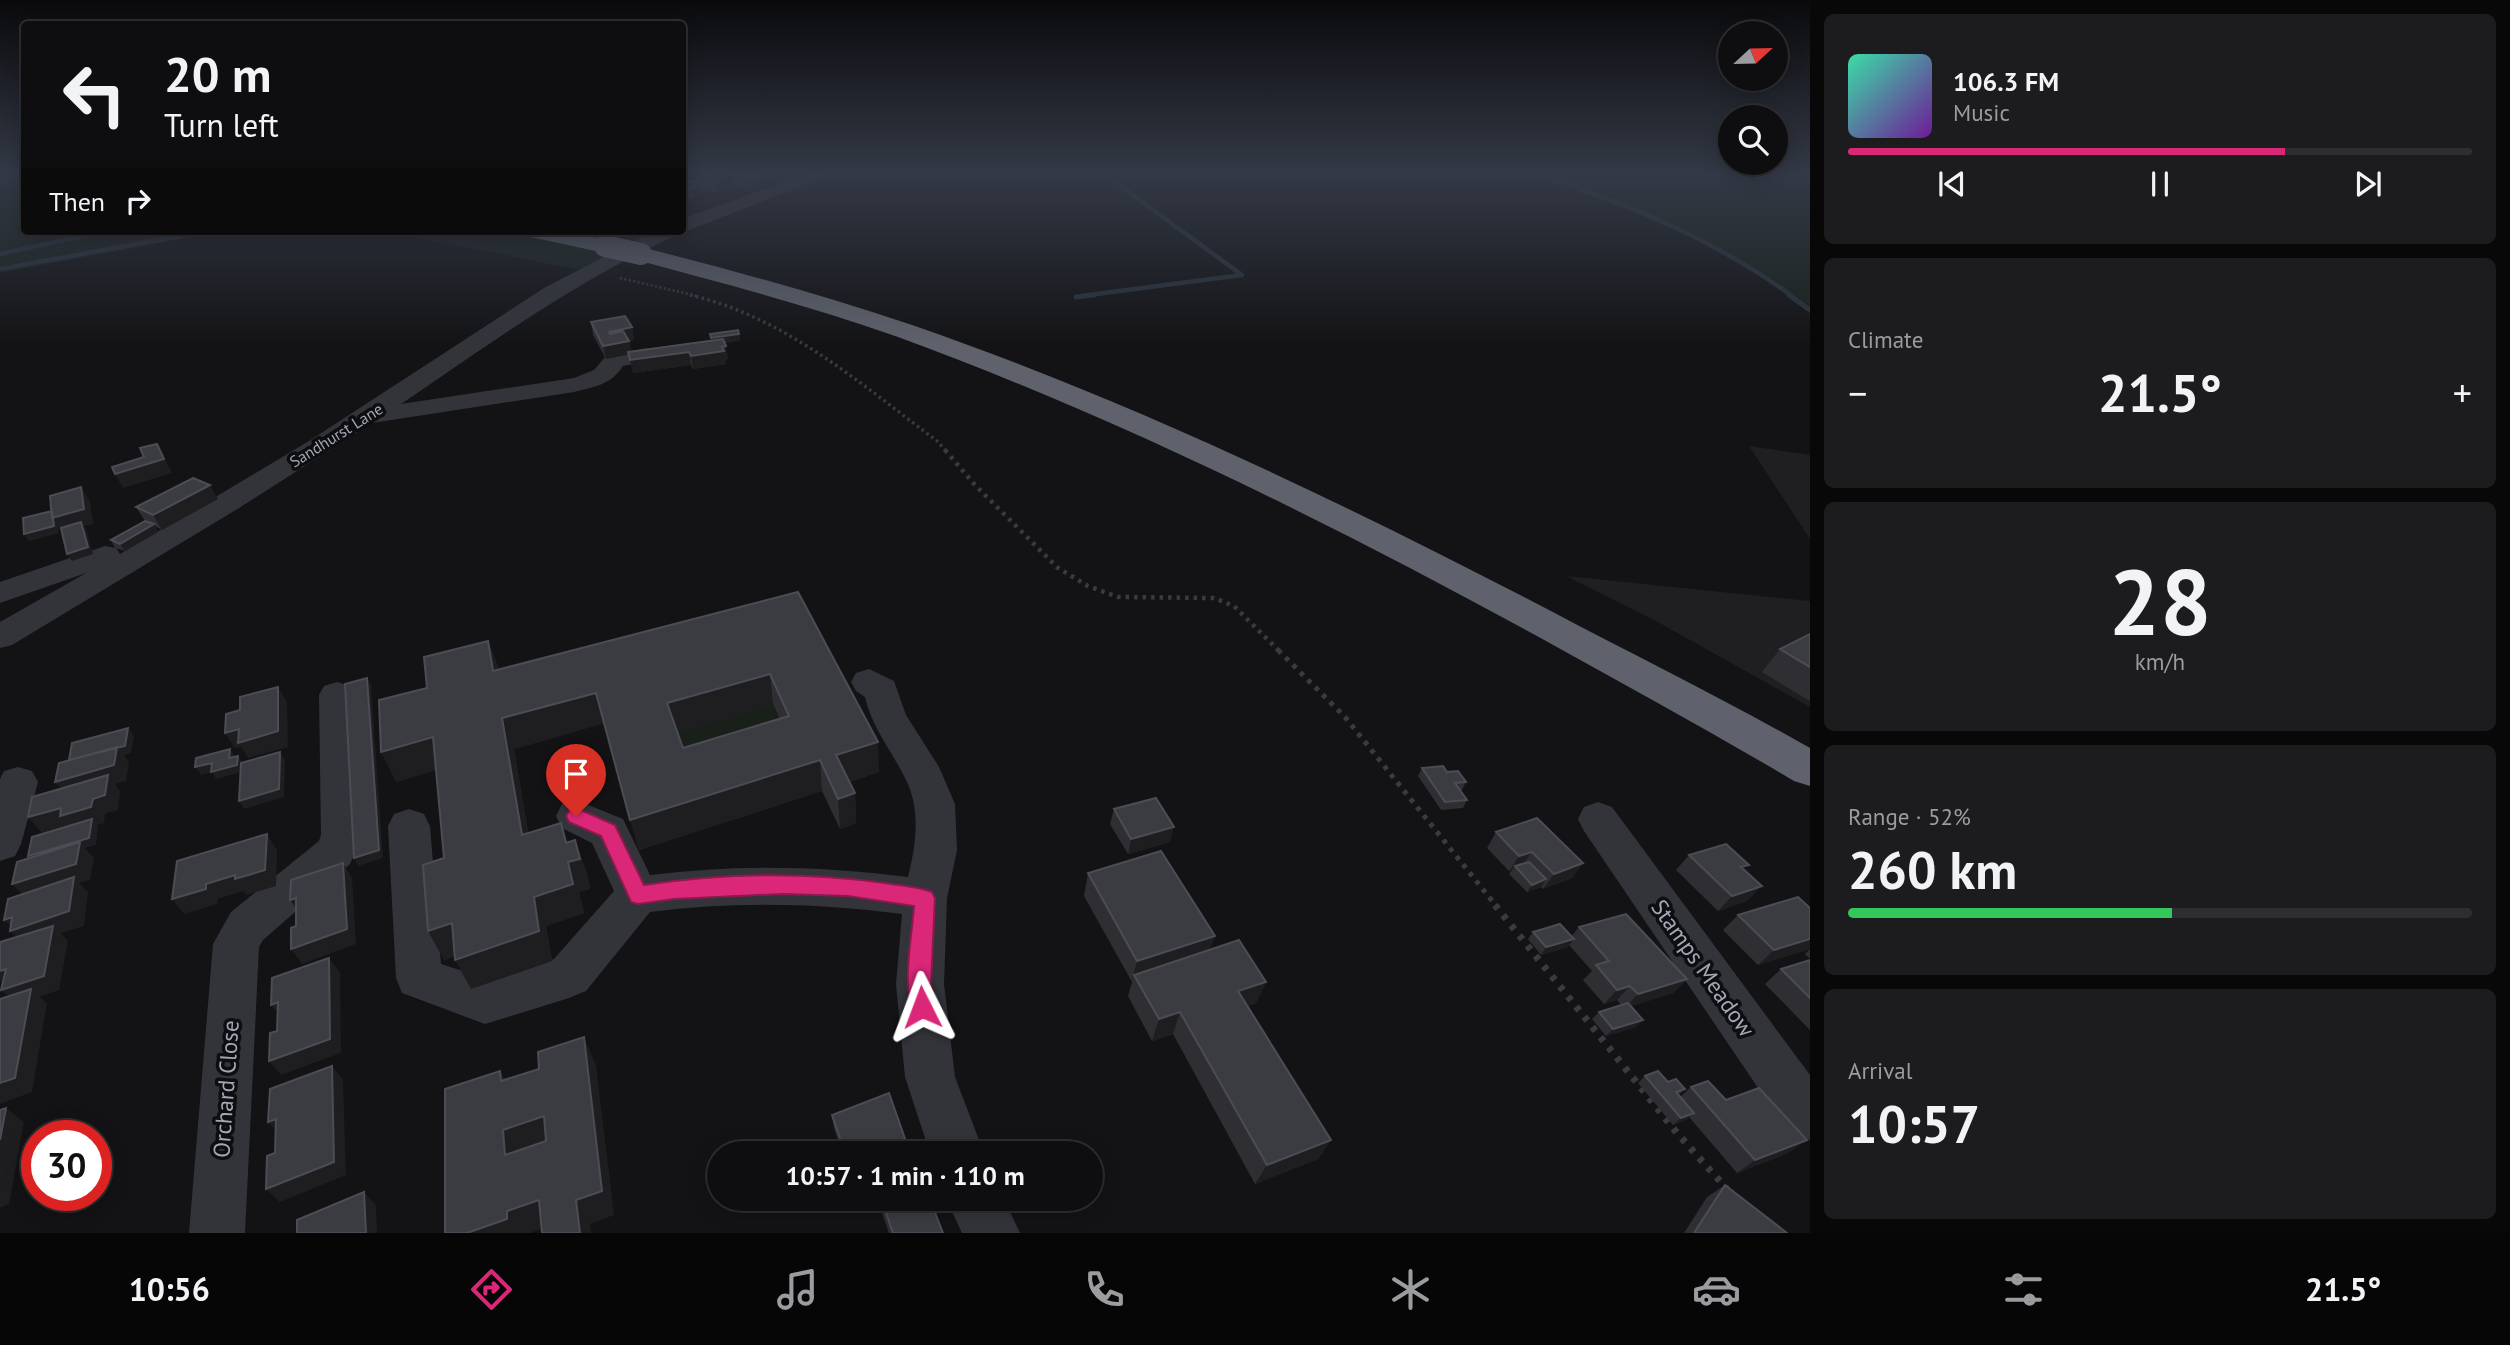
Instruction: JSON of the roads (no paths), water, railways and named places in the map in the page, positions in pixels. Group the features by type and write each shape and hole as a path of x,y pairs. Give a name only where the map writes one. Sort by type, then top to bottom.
{"highway":[{"path":"553,235 641,254 905,331 1070,394 1205,452 1477,587 1810,768"}],"street":[{"name":"Sandhurst Lane","path":"0,637 364,417 548,296 636,246 661,235"},
{"path":"364,417 574,386 598,379 611,370 614,361 648,355"},
{"path":"0,593 105,555"},
{"path":"869,682 881,690 888,717 925,778 935,804 936,850 925,898 920,984 930,1077 953,1141"},
{"name":"Orchard Close","path":"217,1233 236,944 247,926 335,852 340,844 342,835 337,695"},
{"path":"0,844 18,782"},
{"path":"576,816 608,831 638,895"},
{"name":"Stamps Meadow","path":"1598,819 1791,1092 1810,1114"},
{"path":"409,826 419,978 485,1001 569,976 638,895 674,890 783,885 848,887 925,898"},
{"path":"980,1211 992,1233"}],"waterway":[{"path":"1081,296 1242,275 1183,232"},
{"path":"1683,232 1733,258 1792,296"},
{"path":"0,254 88,235"},
{"path":"0,269 186,235"},
{"path":"1076,297 1094,295"},
{"path":"1789,295 1810,310"}]}
